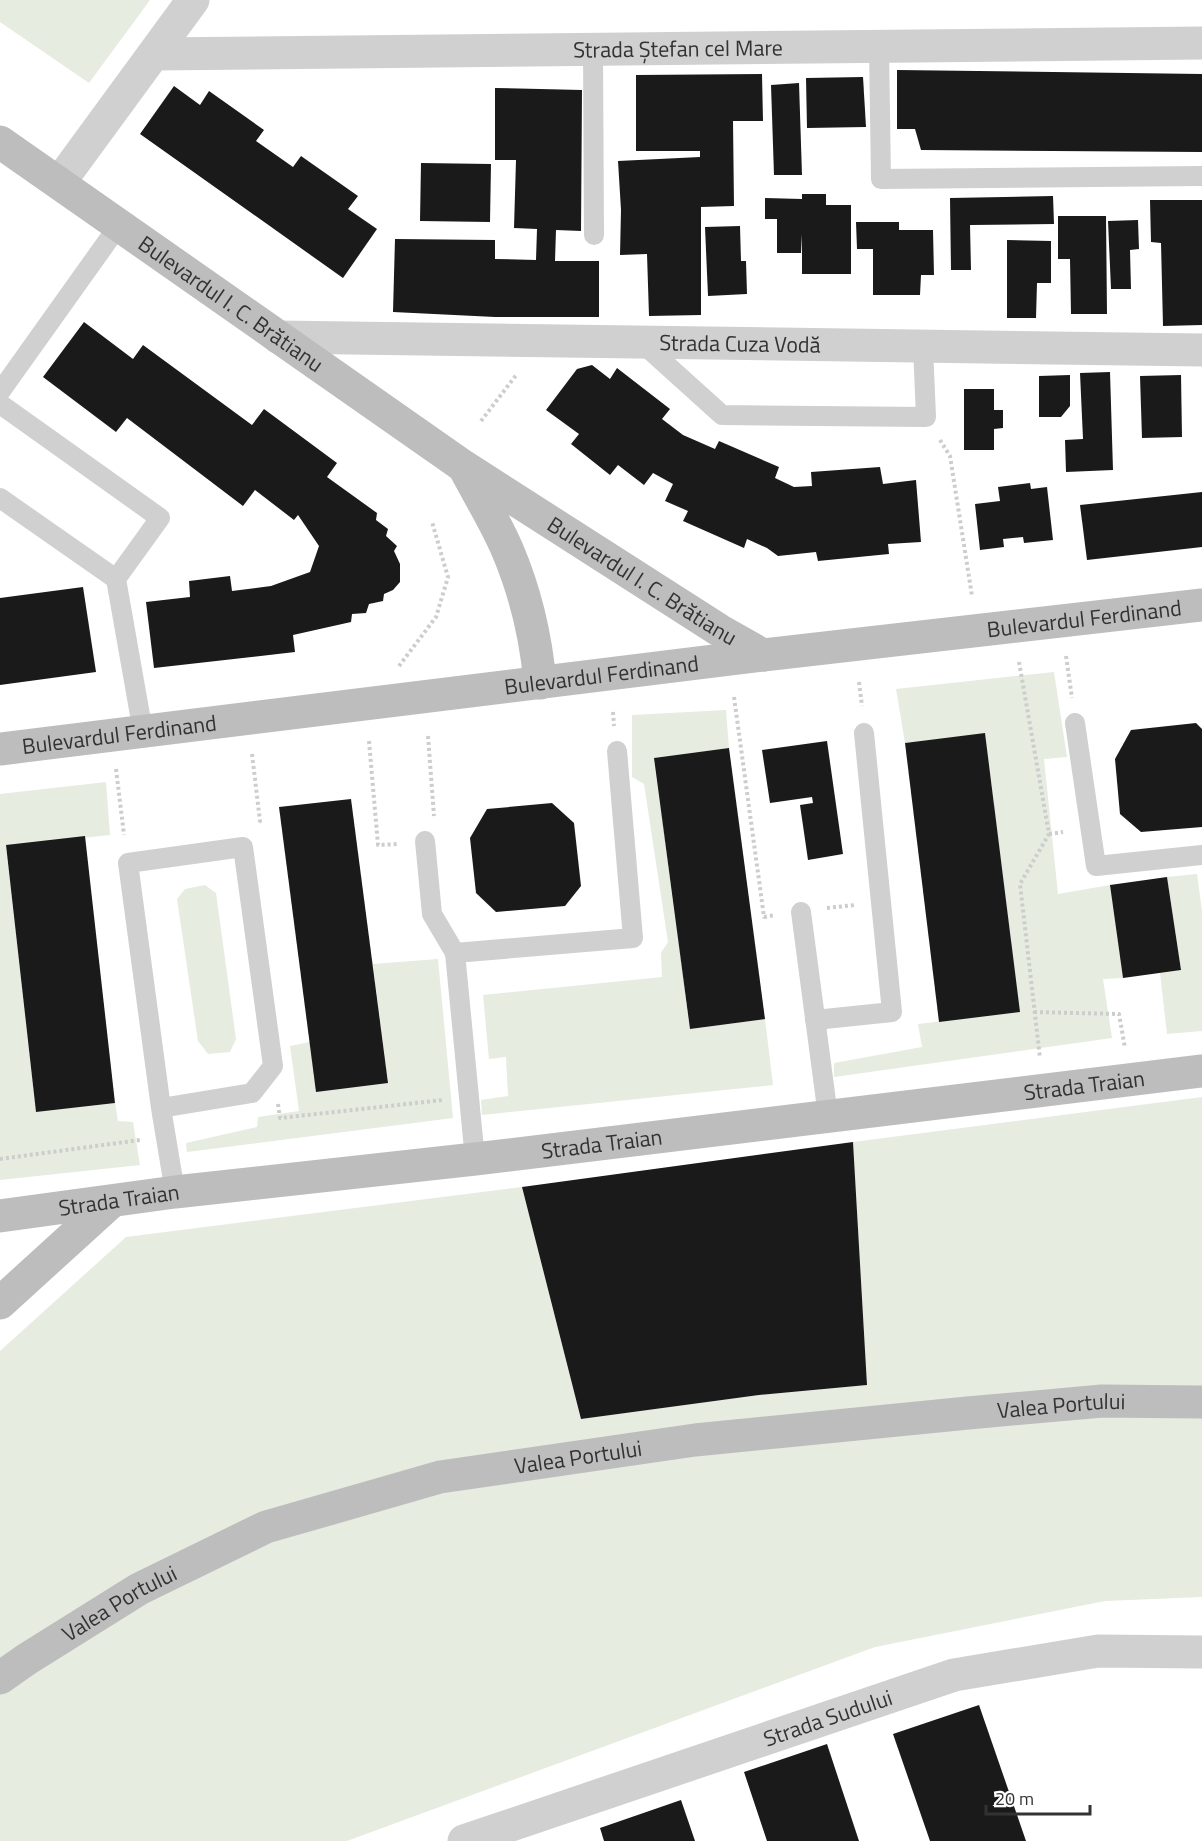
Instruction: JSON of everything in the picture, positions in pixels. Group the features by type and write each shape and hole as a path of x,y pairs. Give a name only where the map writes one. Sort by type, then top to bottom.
{"street":[{"path":"58,183 193,0"},
{"name":"Strada Ștefan cel Mare","path":"154,54 1202,44"},
{"name":"Bulevardul I. C. Brătianu","path":"0,142 463,465 719,630 763,655"},
{"name":"Strada Cuza Vodă","path":"278,337 1202,350"},
{"name":"Bulevardul I. C. Brătianu","path":"463,465 507,548 523,595 537,652 540,683"},
{"name":"Bulevardul Ferdinand","path":"0,749 763,655 1202,605"},
{"name":"Strada Traian","path":"0,1216 175,1192 475,1159 1202,1071"},
{"path":"0,1303 111,1202"},
{"name":"Valea Portului","path":"0,1678 139,1589 266,1527 440,1477 695,1440 968,1413 1101,1401 1202,1402"},
{"name":"Strada Sudului","path":"464,1841 954,1675 1098,1650 1202,1652"}],"lane":[{"path":"879,47 881,179 1202,176"},
{"path":"592,50 594,235"},
{"path":"0,392 119,225"},
{"path":"639,341 722,415 926,417 923,346"},
{"path":"0,404 160,518 116,579"},
{"path":"0,498 116,579 143,732"},
{"path":"1075,723 1096,866 1202,855"},
{"path":"815,1020 892,1012 864,733"},
{"path":"455,953 633,938 617,751"},
{"path":"425,841 432,914 455,953 475,1159"},
{"path":"161,1108 252,1093 273,1065 243,847 128,863 161,1108 165,1137 175,1192"},
{"path":"801,912 828,1116"}],"path":[{"path":"481,421 543,340"},
{"path":"926,417 950,456 972,597"},
{"path":"397,669 436,617 448,577 432,522"},
{"path":"1066,656 1075,723"},
{"path":"1019,662 1049,834 1020,884 1040,1061"},
{"path":"734,697 764,917 881,901"},
{"path":"369,741 378,845 436,840 428,736"},
{"path":"243,847 260,821 252,754"},
{"path":"116,769 128,863"},
{"path":"1034,1012 1119,1014 1125,1052"},
{"path":"273,1065 280,1118 468,1097"},
{"path":"0,1159 165,1137"}],"shaded area":[{"path":"0,0 150,0 89,83 0,22"},
{"path":"1054,672 1067,757 1044,759 1058,894 1110,885 1123,978 1103,979 1112,1038 834,1077 834,1063 922,1047 918,1024 1020,1012 985,734 905,743 896,689"},
{"path":"726,710 729,748 654,758 690,1029 765,1019 773,1085 482,1115 481,1100 508,1096 506,1057 489,1059 483,995 662,977 661,953 668,942 644,784 632,777 632,715"},
{"path":"106,782 110,835 6,846 36,1112 115,1103 118,1121 133,1122 140,1165 0,1180 0,794"},
{"path":"1197,874 1202,911 1202,1031 1167,1034 1160,973 1181,970 1167,877"},
{"path":"205,885 216,893 236,1039 230,1052 208,1054 198,1041 177,899 185,889"},
{"path":"438,959 453,1118 187,1152 186,1143 257,1127 258,1117 299,1111 290,1046 310,1042 388,1083 373,964"},
{"path":"1202,1097 1202,1597 1105,1601 875,1647 347,1841 0,1841 0,1351 126,1237 522,1187 581,1419 759,1395 867,1385 853,1142"}],"building":[{"path":"897,70 1202,74 1202,152 921,150 915,129 897,129"},
{"path":"762,74 763,121 733,121 734,206 701,207 701,315 649,316 647,254 620,255 621,210 618,161 700,157 700,151 636,151 636,75"},
{"path":"863,77 866,127 807,128 806,78"},
{"path":"799,83 802,175 774,175 771,85"},
{"path":"174,86 200,105 209,91 264,130 256,141 293,167 301,156 358,196 348,209 377,229 343,278 140,134"},
{"path":"495,88 582,90 581,231 556,230 555,261 599,261 599,317 495,317 393,312 395,239 495,240 495,259 536,260 537,229 514,228 516,160 495,160"},
{"path":"421,163 491,164 490,222 420,221"},
{"path":"802,194 826,194 826,205 851,205 851,274 802,274 802,234 801,253 777,253 777,219 765,219 765,198 802,199"},
{"path":"1053,196 1054,224 970,225 971,270 951,270 950,198"},
{"path":"1150,200 1202,200 1202,325 1163,326 1161,243 1151,242"},
{"path":"1058,216 1106,216 1107,314 1071,314 1070,259 1058,259"},
{"path":"1138,220 1139,249 1130,250 1131,289 1111,289 1108,221"},
{"path":"856,222 899,222 899,230 933,230 934,275 921,275 920,295 873,295 873,249 857,249"},
{"path":"740,226 741,261 746,261 747,294 708,296 705,227"},
{"path":"1007,240 1051,241 1051,283 1037,283 1036,318 1007,318"},
{"path":"84,322 133,359 143,345 252,425 264,409 337,463 327,477 377,513 376,520 388,529 386,536 397,546 394,551 400,564 400,582 393,590 384,594 383,601 369,604 366,613 352,614 351,622 293,635 295,652 154,668 146,602 190,597 189,581 230,576 232,591 271,586 310,572 319,546 298,515 294,520 255,490 243,506 127,418 116,432 43,377"},
{"path":"592,365 610,379 617,368 670,409 662,419 683,435 715,449 719,441 779,467 775,478 794,487 812,486 811,472 880,467 883,484 916,480 921,542 888,544 889,554 818,561 816,552 778,556 747,539 744,548 683,521 688,511 665,501 673,484 653,473 644,485 618,465 610,475 571,444 579,434 546,410 577,369"},
{"path":"1110,372 1113,470 1066,472 1065,440 1083,439 1080,373"},
{"path":"1070,375 1070,406 1061,417 1039,417 1039,376"},
{"path":"1181,375 1182,437 1142,438 1140,376"},
{"path":"964,389 994,389 994,410 1003,410 1003,428 994,429 994,450 964,450"},
{"path":"1030,483 1031,489 1047,487 1053,540 1024,543 1023,537 1003,539 1004,547 980,550 975,504 1000,501 998,487"},
{"path":"1202,492 1202,547 1087,560 1080,505"},
{"path":"83,587 96,672 0,685 0,598"},
{"path":"1196,723 1202,729 1202,827 1141,832 1120,814 1115,759 1131,730"},
{"path":"985,733 1020,1012 939,1022 905,743"},
{"path":"827,741 843,854 808,860 800,805 813,803 812,797 770,803 762,750"},
{"path":"729,748 765,1019 690,1029 654,758"},
{"path":"351,799 388,1083 316,1092 279,807"},
{"path":"552,803 574,823 581,886 565,906 496,912 476,893 470,838 487,809"},
{"path":"85,836 115,1103 36,1112 6,845"},
{"path":"1167,877 1181,970 1123,978 1110,885"},
{"path":"853,1142 867,1385 759,1395 581,1419 522,1187"},
{"path":"979,1705 1026,1841 930,1841 893,1734"},
{"path":"827,1744 859,1841 767,1841 744,1772"},
{"path":"681,1800 695,1841 604,1841 600,1828"}]}
